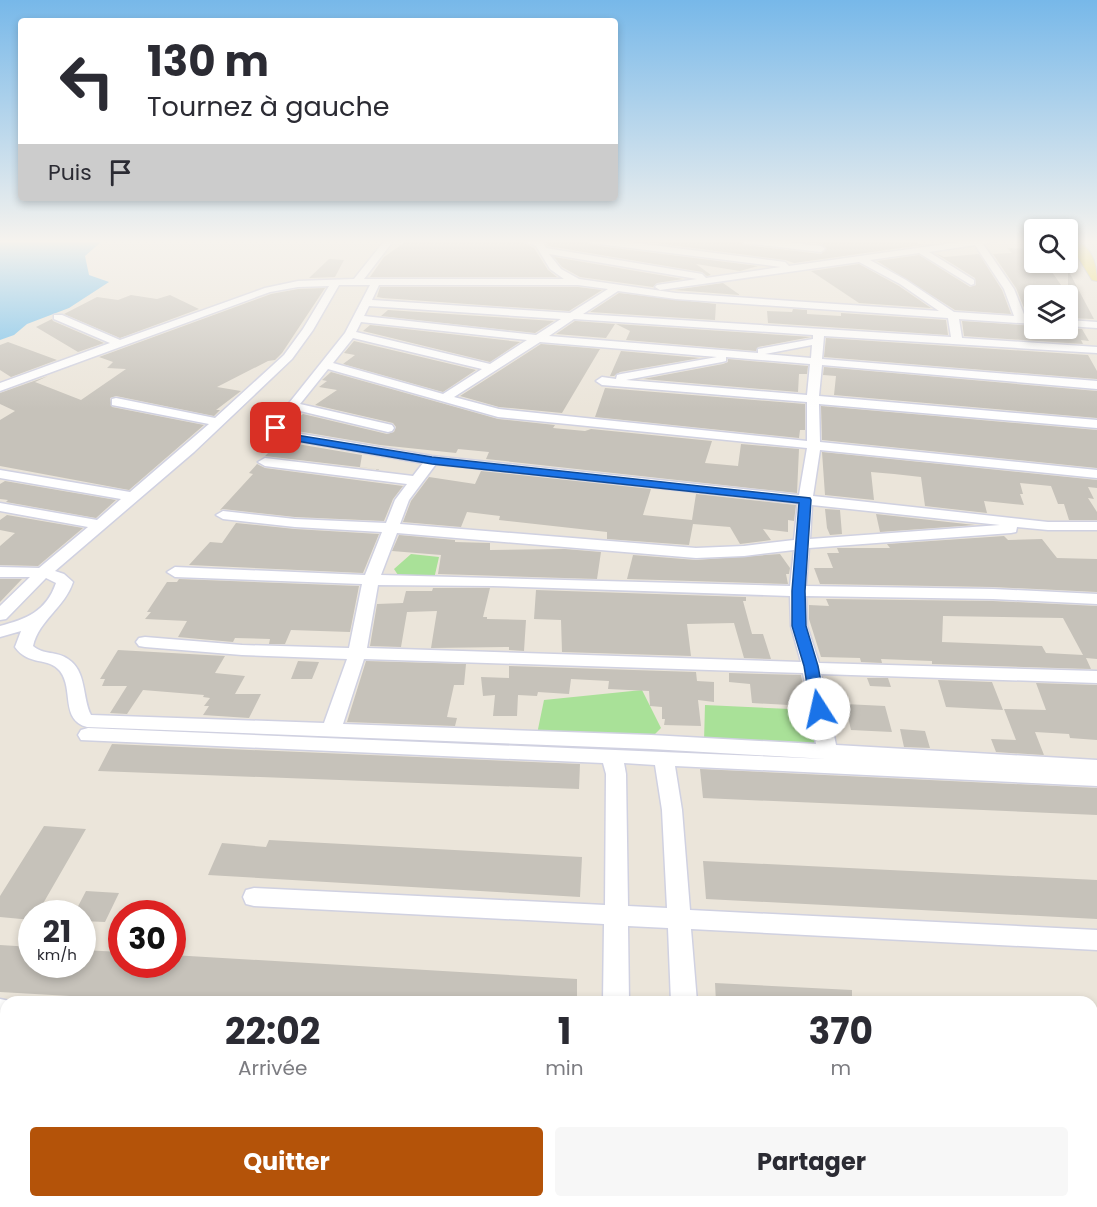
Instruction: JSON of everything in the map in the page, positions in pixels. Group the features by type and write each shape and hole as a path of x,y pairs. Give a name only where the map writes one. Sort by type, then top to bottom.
{"street":[{"path":"0,387 250,296"},
{"path":"0,615 44,573 134,497 288,357 308,330 328,296"},
{"path":"371,296 350,334 276,428 279,434 432,460 1048,526"},
{"path":"443,399 489,367 602,296"},
{"path":"699,296 1024,320"},
{"path":"924,296 953,316 957,340"},
{"path":"1014,296 1019,309 1020,320"},
{"path":"368,303 766,328 819,336 957,340 1097,350"},
{"path":"766,328 768,303"},
{"path":"58,317 119,343"},
{"path":"358,318 536,338 1097,385"},
{"path":"1078,324 1097,325"},
{"path":"350,334 489,367"},
{"path":"819,336 744,355 602,381 1097,424"},
{"path":"819,336 813,400 814,445 805,500 798,591 799,626 811,666 827,752"},
{"path":"325,364 498,413 1097,474"},
{"path":"116,402 218,422"},
{"path":"292,406 388,428"},
{"path":"331,730 357,654 371,579 402,500 432,460"},
{"path":"265,462 417,481"},
{"path":"0,474 134,497"},
{"path":"0,507 100,525"},
{"path":"223,515 295,523 392,528 696,553 744,552 802,544 1048,526 1097,526"},
{"path":"0,572 44,573 59,577 65,582 63,591 36,621 25,638 24,647 35,657 54,659 66,666 73,681 81,717 87,721 651,742 1097,767"},
{"path":"175,572 313,579 993,594 1097,599"},
{"path":"0,632 36,621"},
{"path":"145,642 243,650 811,666 1097,677"},
{"path":"88,735 664,758 1097,779"},
{"path":"612,756 616,774 616,996"},
{"path":"664,758 672,810 684,996"},
{"path":"254,897 1097,940"}],"green space":[{"path":"411,554 439,557 434,579 400,578 394,569"},
{"path":"642,690 661,728 650,739 537,734 544,700"},
{"path":"705,705 812,710 819,746 704,741"}],"water":[{"path":"0,296 87,296 69,308 27,324 14,335 0,340"}],"building":[{"path":"128,296 157,299 173,296 199,309 120,338 64,314 97,297 118,300"},
{"path":"265,296 319,296 275,360 268,361 217,387 241,391 216,410 220,410 214,416 116,396 110,398 112,407 204,425 129,490 0,466 0,420 15,411 0,404 0,393 48,376 35,382 81,400 126,369 107,368 113,362 99,357"},
{"path":"377,296 592,296 569,311"},
{"path":"614,296 648,296 716,304 715,320 590,312"},
{"path":"849,296 914,296 931,308 859,303"},
{"path":"933,296 1004,296 1011,314 955,310"},
{"path":"1019,296 1024,296 1024,308"},
{"path":"1078,296 1082,296 1094,319 1078,318"},
{"path":"793,309 807,310 807,314 841,316 841,313 946,320 948,335 768,323 767,311 792,312"},
{"path":"388,310 554,321 535,333 381,316"},
{"path":"52,319 104,343 78,352 36,327"},
{"path":"575,321 615,324 606,338 556,334"},
{"path":"962,321 1024,325 1024,339 1078,339 1078,329 1082,329 1089,341 1081,340 1083,344 964,336"},
{"path":"616,324 811,337 758,347 756,351 626,340 630,331"},
{"path":"370,325 520,342 490,362 363,331"},
{"path":"826,338 1088,355 1097,371 1097,379 824,357"},
{"path":"354,341 476,370 443,392 343,364 355,355 344,353"},
{"path":"8,342 57,360 11,377 0,370 0,345"},
{"path":"541,344 600,349 562,413 499,407 460,396"},
{"path":"621,351 700,358 620,372 610,376"},
{"path":"728,359 808,366 807,374 799,374 798,392 643,379 723,364 728,362"},
{"path":"824,367 1097,391 1097,418 834,395 836,376 823,375"},
{"path":"331,372 498,419 555,425 553,428 585,431 591,429 712,441 705,463 738,466 741,444 799,449 797,493 486,459 489,452 458,449 456,453 380,445 291,430 300,421 295,420 303,414 387,434 394,432 396,427 393,423 315,405 337,390 319,387 327,381 322,380"},
{"path":"605,388 805,404 805,430 800,430 799,438 595,417"},
{"path":"821,406 1097,430 1097,468 822,440"},
{"path":"280,441 362,455 360,467 384,470 265,456"},
{"path":"822,452 1097,480 1097,488 1088,487 1094,499 1088,498 1097,512 1097,520 1069,520 1064,504 1058,504 1051,486 1020,483 1023,494 1020,494 1024,505 984,501 987,513 925,506 921,477 894,474 871,472 874,500 825,495"},
{"path":"257,464 265,468 403,486 393,499 384,521 295,517 220,510 253,474 249,473"},
{"path":"481,471 651,489 643,515 692,520 696,494 796,505 794,521 788,520 788,532 763,529 771,540 740,544 730,527 693,524 689,545 607,539 607,532 499,520 500,516 467,512 461,527 403,522 411,501 429,477 475,484"},
{"path":"5,481 116,500 96,518 6,502 8,500 0,499 0,484"},
{"path":"825,509 840,510 842,534 830,535"},
{"path":"876,514 975,525 880,532"},
{"path":"7,515 83,528 38,566 0,565 0,546 15,533 0,530 0,520"},
{"path":"236,523 379,534 363,573 189,565 210,542 222,543"},
{"path":"399,535 455,540 455,542 490,543 490,550 565,549 601,552 597,579 438,574 441,555 392,551"},
{"path":"1004,536 1008,540 1042,539 1057,558 1097,559 1097,592 993,587 820,584 814,568 833,568 827,553 839,553 837,548 890,548 887,544"},
{"path":"780,554 790,568 789,574 786,574 788,584 627,579 633,555 696,560"},
{"path":"0,579 22,579 0,602"},
{"path":"179,579 359,586 350,632 291,630 285,644 269,644 270,639 235,638 233,642 178,637 187,621 145,619 151,612 147,612 167,582 177,582"},
{"path":"433,588 490,588 483,617 526,620 524,651 509,650 509,647 431,648 437,611 407,612 401,647 370,646 377,604 403,603 406,591 432,591"},
{"path":"536,590 746,597 746,601 743,601 752,634 763,634 771,659 744,658 734,623 687,624 691,656 562,652 561,620 534,619"},
{"path":"826,599 993,601 1097,606 1097,659 1086,658 1091,669 932,664 932,661 881,659 882,663 861,662 860,658 821,657 809,619 809,605 829,606","holes":["943,616 1063,618 1083,655 1046,653 1042,646 942,642"]},
{"path":"118,650 225,656 215,673 245,676 235,694 261,694 249,718 203,715 209,706 204,706 210,698 203,697 204,695 143,690 127,714 110,713 127,686 102,686 105,679 100,679"},
{"path":"298,661 319,662 312,679 291,679"},
{"path":"366,661 466,664 464,685 454,685 447,717 457,718 455,726 347,722"},
{"path":"509,666 696,672 697,681 714,682 714,702 698,700 701,726 664,725 662,707 650,706 649,691 608,689 609,681 571,679 569,694 538,692 537,696 518,695 517,716 493,716 495,695 483,696 481,677 509,678"},
{"path":"729,673 801,675 807,706 752,703 750,684 729,682"},
{"path":"867,678 888,678 891,687 870,686"},
{"path":"938,680 992,682 1003,710 946,707"},
{"path":"1036,683 1097,685 1097,740 1070,738 1069,734 1035,732 1044,755 996,752 991,739 1016,740 1004,709 1046,710"},
{"path":"845,704 885,706 892,732 851,730"},
{"path":"900,729 925,731 930,748 904,747"},
{"path":"112,744 580,764 579,789 98,771"},
{"path":"700,769 1097,788 1097,815 703,798"},
{"path":"44,826 86,829 45,900 18,900 18,919 0,917 0,896"},
{"path":"269,840 582,857 580,897 208,875 222,843 266,847"},
{"path":"703,861 1097,880 1097,919 706,899"},
{"path":"86,891 119,893 116,900 108,900 108,916 105,922 96,922 96,900 81,900"},
{"path":"0,945 18,946 18,978 96,978 96,951 108,951 108,978 186,978 186,956 577,979 577,996 70,996 0,992"},
{"path":"715,983 852,990 852,996 716,996"}],"route":[{"path":"276,428 279,434 289,437 432,460 805,500 798,591 799,626 811,666 819,709"}]}
